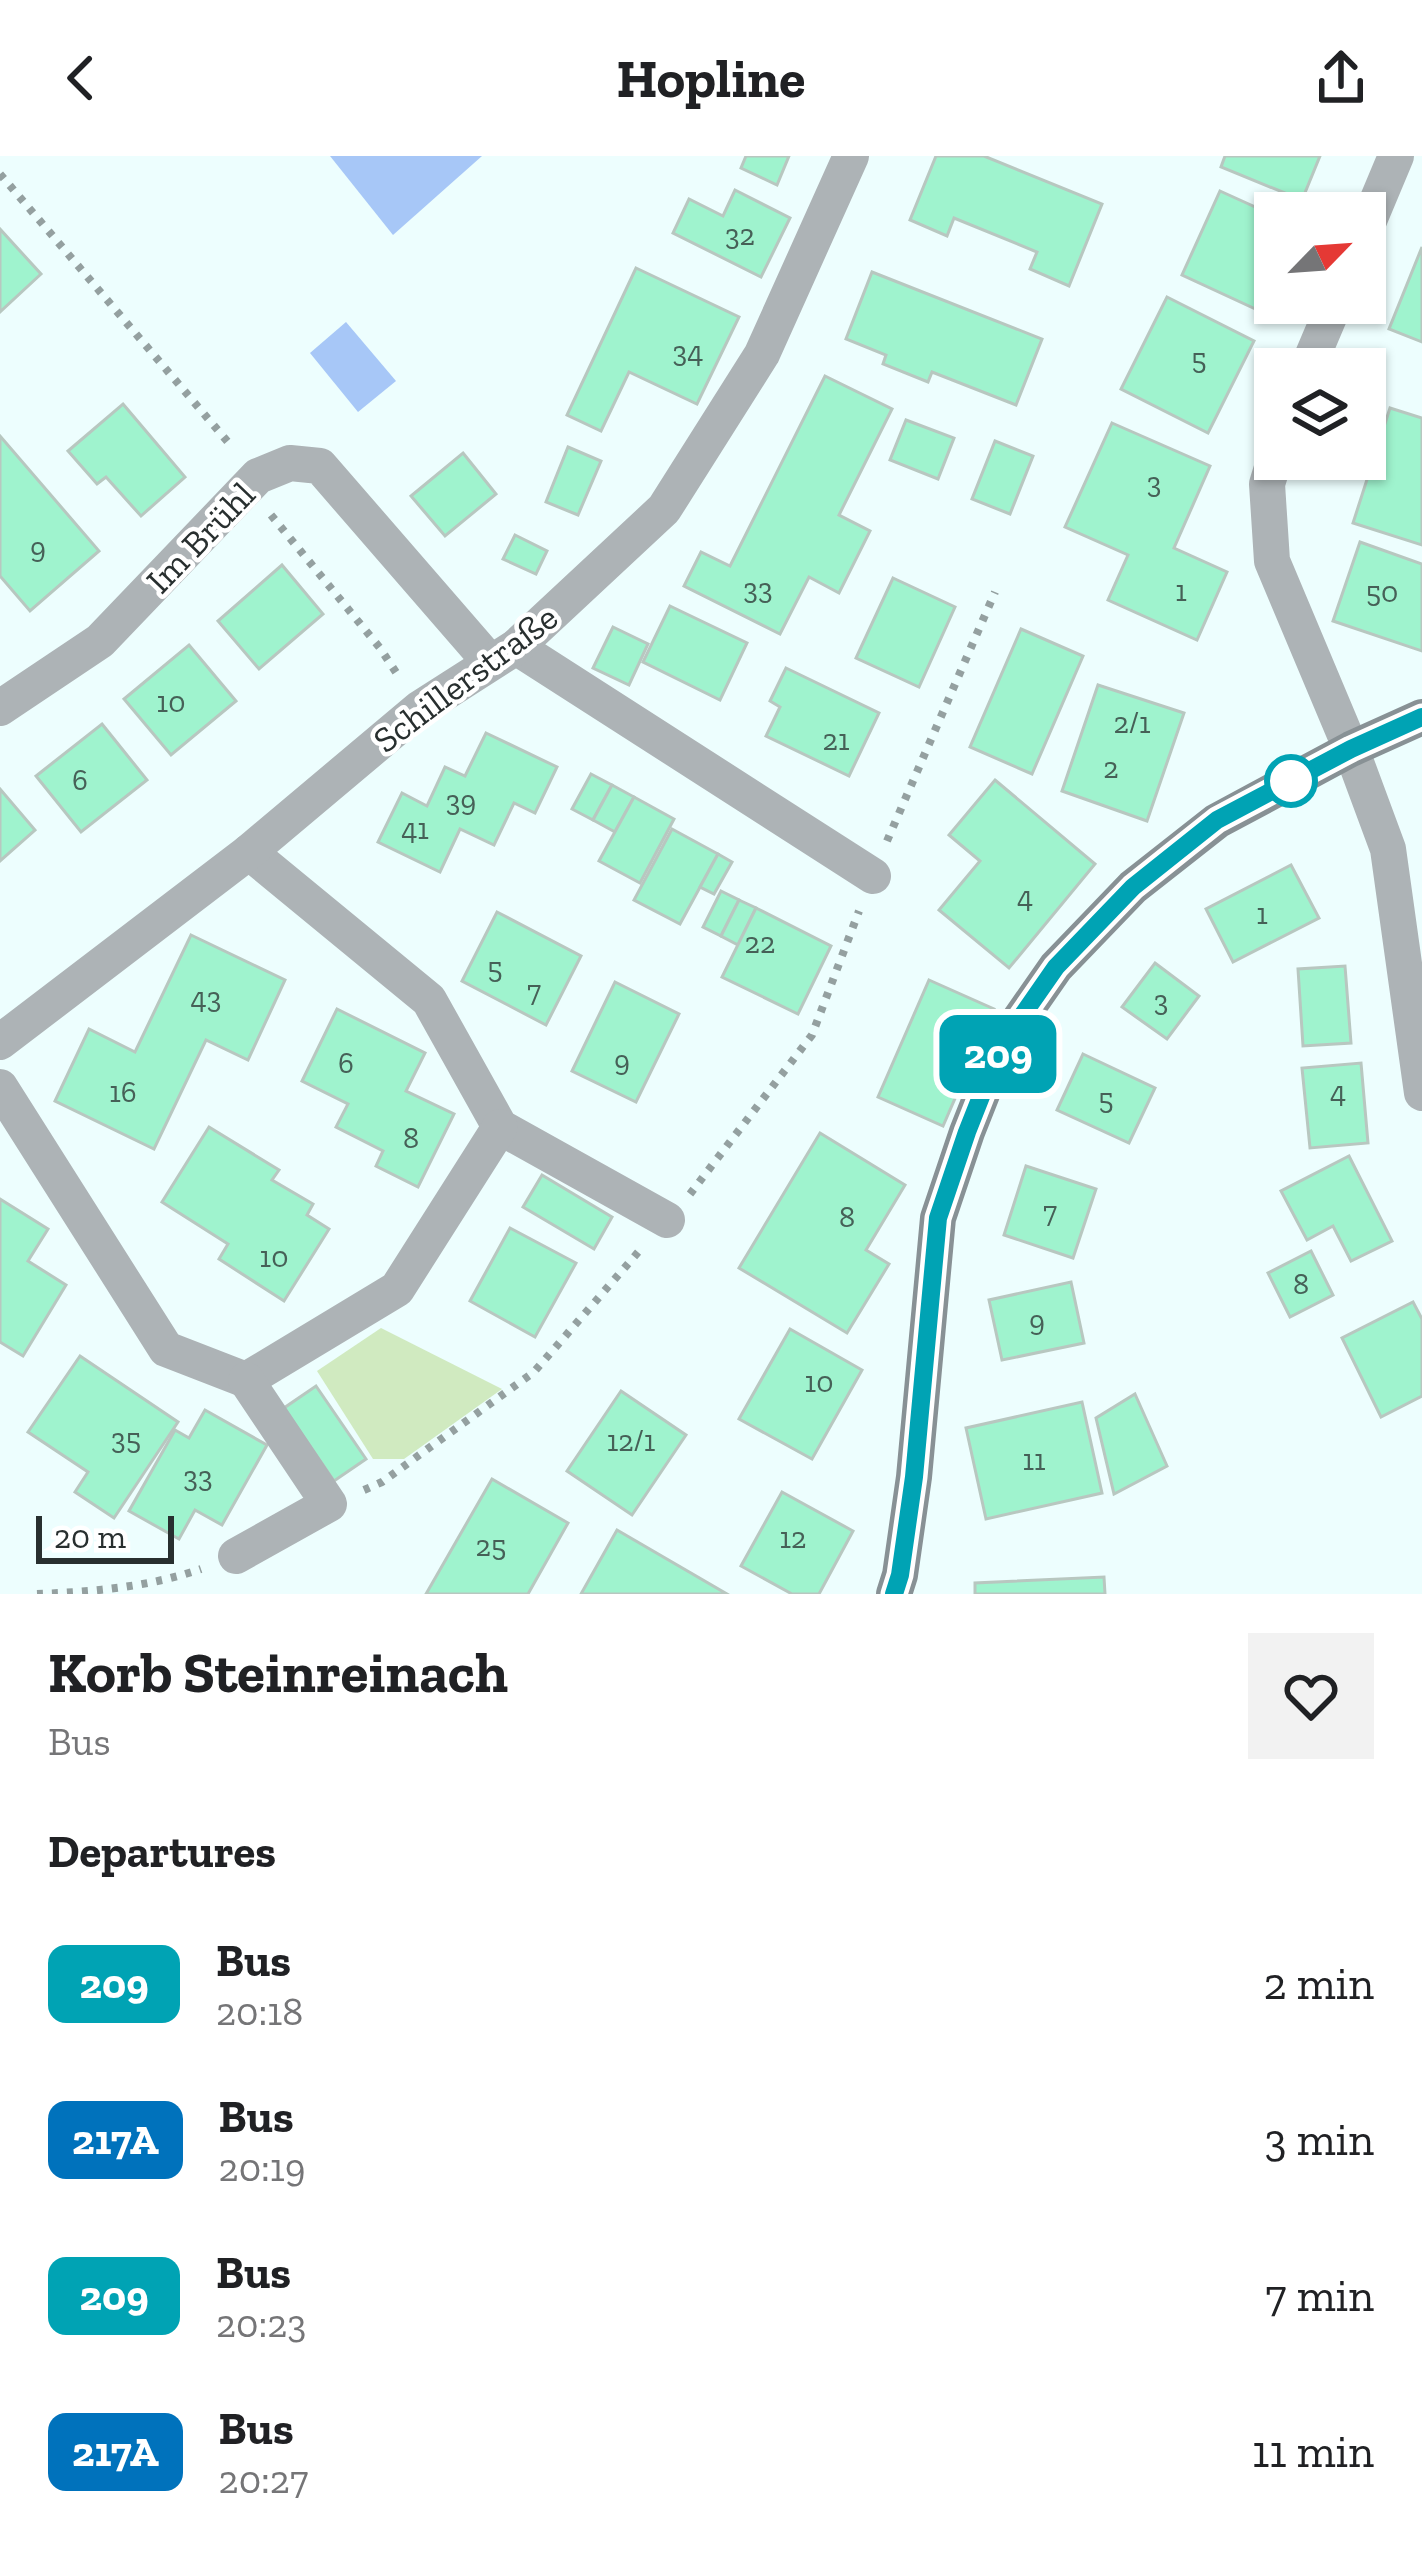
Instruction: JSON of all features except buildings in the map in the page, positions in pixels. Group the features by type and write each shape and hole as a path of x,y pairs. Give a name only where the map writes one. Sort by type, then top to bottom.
{"street":[{"name":"Schillerstraße","path":"0,1042 249,852 419,709 503,655 664,509 762,354 851,156"},
{"path":"1381,192 1396,156"},
{"name":"Im Brühl","path":"0,708 100,640 252,483 290,464 320,466 503,655 873,876"},
{"path":"1268,480 1272,561 1388,849 1422,1094"},
{"path":"893,1594 914,1477 938,1218 1001,1046 1056,967 1133,887 1217,820 1422,717"},
{"path":"249,852 429,1000 500,1127 667,1220"},
{"path":"0,1088 166,1348 246,1380 329,1504 236,1556"},
{"path":"246,1380 397,1289 500,1127"}],"path":[{"path":"0,174 252,483 380,648 419,709"},
{"path":"329,1504 382,1482 534,1372 690,1195 812,1034 873,876 994,592"},
{"path":"37,1594 172,1579 236,1556"}],"green space":[{"path":"381,1328 502,1389 404,1459 373,1459 317,1371"}],"water":[{"path":"330,156 482,156 393,235"},
{"path":"346,322 396,381 358,412 310,353"}],"bus line":[{"name":"209","path":"894,1594 914,1477 938,1218 1001,1046 1056,967 1133,887 1217,820 1422,717"}]}
